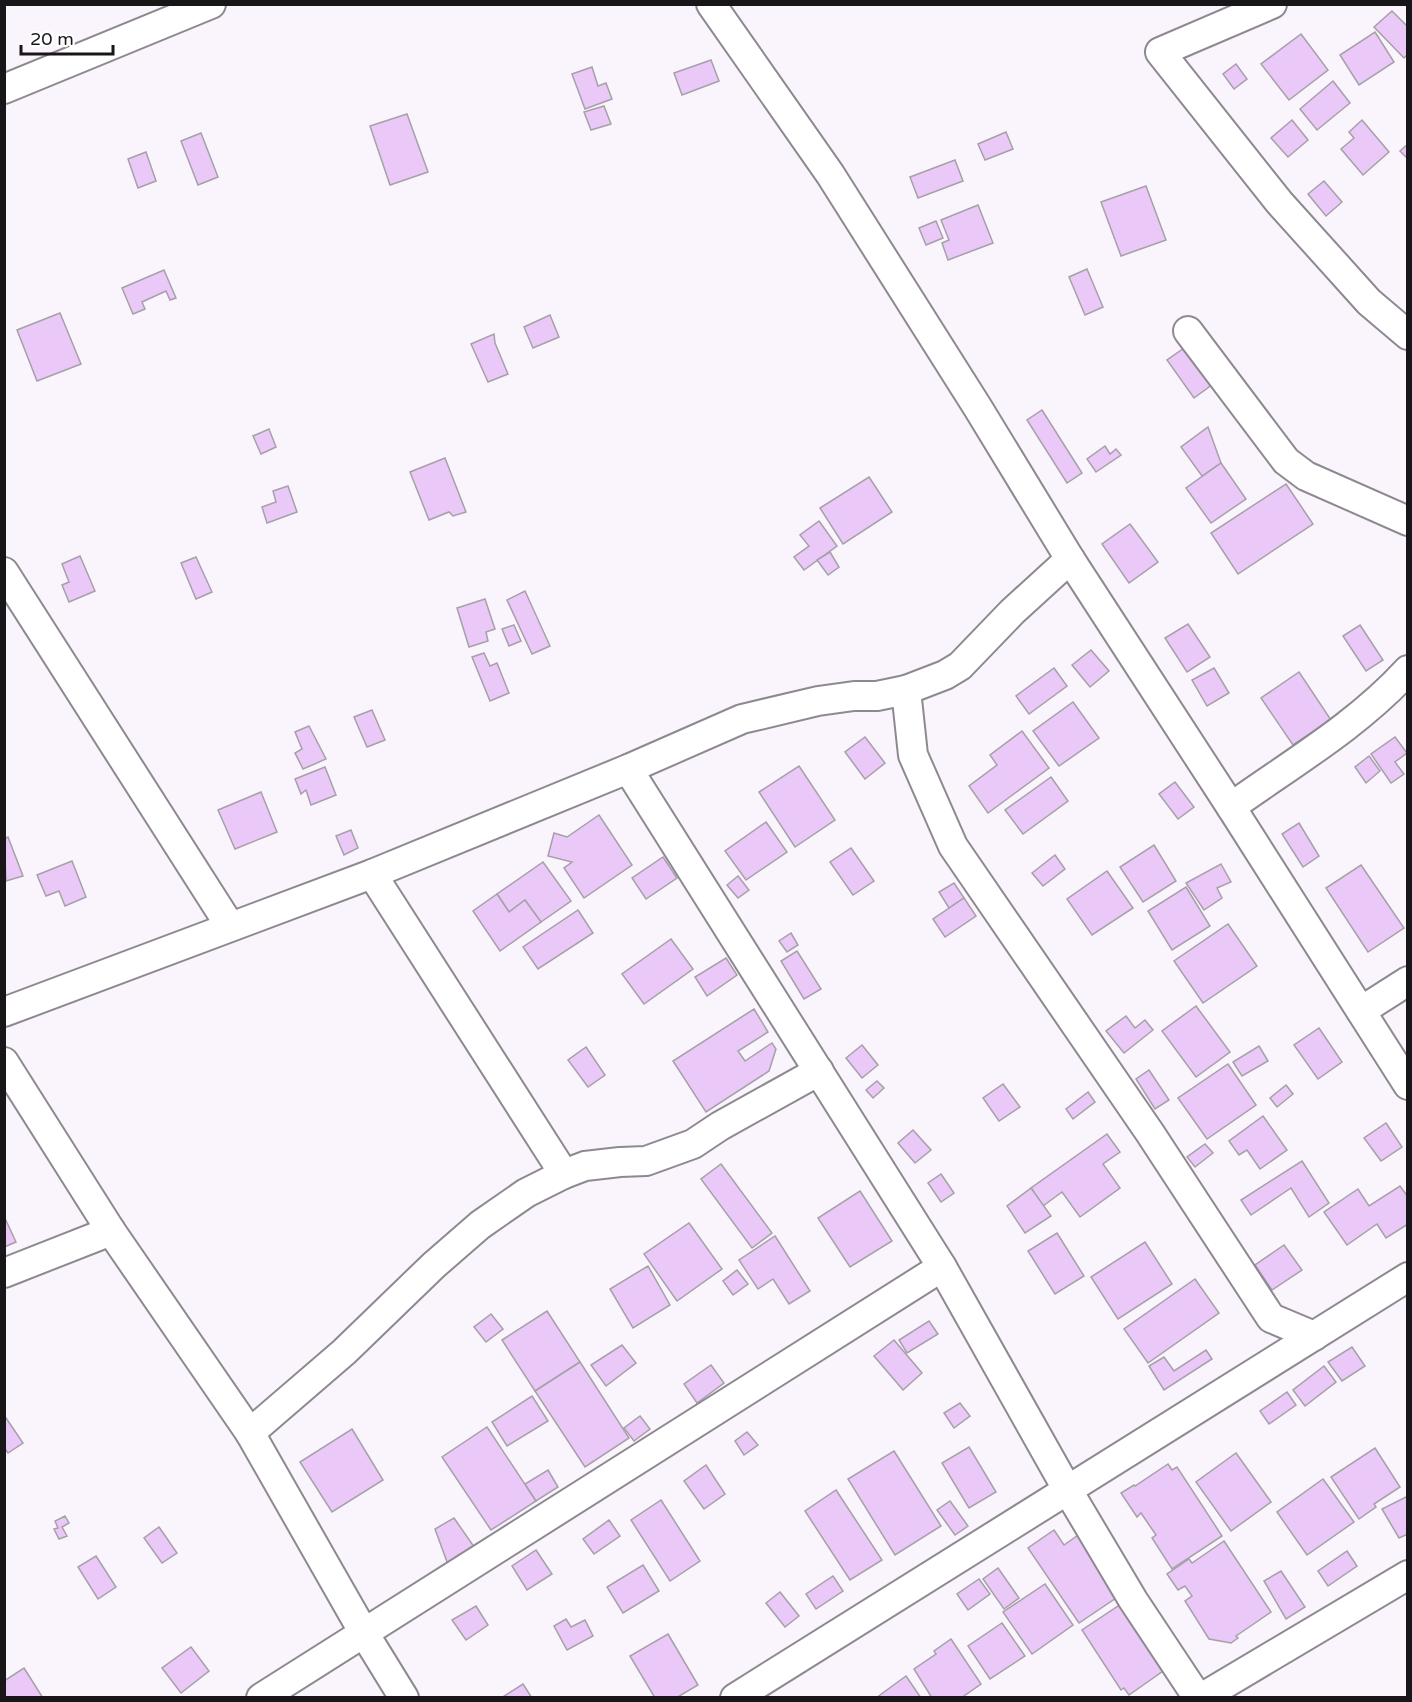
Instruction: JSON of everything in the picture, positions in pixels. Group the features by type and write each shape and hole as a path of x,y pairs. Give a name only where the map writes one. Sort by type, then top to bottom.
{"street":[{"path":"4,89 211,4"},
{"path":"711,4 830,174 978,408 1070,559 1407,1085"},
{"path":"1272,4 1160,52 1279,202 1369,302 1407,335"},
{"path":"1188,331 1286,461 1306,476 1407,521"},
{"path":"4,1012 372,874 742,719 818,701 854,696 877,696 906,690 945,675 960,666 1012,612 1070,559"},
{"path":"4,572 230,926"},
{"path":"1231,807 1362,713 1388,692 1407,669"},
{"path":"906,690 913,755 953,846 1150,1133 1271,1318 1314,1336"},
{"path":"628,768 942,1266 1067,1489 1133,1600 1199,1698 1407,1575"},
{"path":"372,874 564,1174"},
{"path":"1361,1011 1407,981"},
{"path":"4,1062 111,1231 249,1432 363,1633 404,1698"},
{"path":"249,1432 344,1352 434,1265 480,1225 526,1193 585,1166 646,1161 693,1144 720,1126 819,1071"},
{"path":"4,1273 111,1231"},
{"path":"261,1698 942,1266"},
{"path":"735,1698 1407,1277"}],"building":[{"path":"1392,11 1408,27 1408,54 1404,58 1374,27"},
{"path":"1375,32 1394,62 1359,85 1340,55"},
{"path":"1301,34 1328,70 1289,100 1261,64"},
{"path":"711,60 719,81 682,95 674,73"},
{"path":"1236,64 1247,79 1234,89 1223,74"},
{"path":"592,67 598,86 606,83 612,99 585,109 572,74"},
{"path":"1333,81 1350,103 1317,130 1300,109"},
{"path":"604,106 611,124 591,130 584,112"},
{"path":"407,114 428,172 390,185 370,126"},
{"path":"1292,120 1308,140 1288,157 1271,138"},
{"path":"1362,120 1389,152 1363,175 1341,149 1354,138 1349,132"},
{"path":"1006,132 1013,149 985,160 978,144"},
{"path":"201,133 218,177 198,185 181,141"},
{"path":"1408,144 1408,159 1400,151"},
{"path":"146,152 156,181 138,188 128,159"},
{"path":"955,160 963,181 918,198 910,177"},
{"path":"1324,181 1342,202 1326,216 1308,194"},
{"path":"1146,186 1166,240 1121,256 1101,202"},
{"path":"978,205 993,243 948,260 942,243 949,240 941,220"},
{"path":"936,221 943,238 926,245 919,228"},
{"path":"1087,269 1103,307 1085,315 1069,277"},
{"path":"164,270 176,298 170,300 166,291 142,302 145,309 133,314 122,288"},
{"path":"60,313 81,364 37,381 17,330"},
{"path":"550,315 559,337 533,348 524,327"},
{"path":"494,334 495,343 508,374 488,382 471,344"},
{"path":"1187,346 1213,384 1194,398 1167,360"},
{"path":"1042,410 1082,473 1067,483 1027,420"},
{"path":"1208,427 1221,463 1202,476 1181,447"},
{"path":"269,429 276,447 261,454 253,436"},
{"path":"1105,446 1110,454 1116,449 1121,455 1096,472 1087,459"},
{"path":"445,458 466,512 453,516 449,512 429,520 410,472"},
{"path":"1221,463 1246,499 1211,523 1186,488"},
{"path":"869,477 892,512 843,544 820,508"},
{"path":"1286,484 1313,524 1238,574 1211,533"},
{"path":"288,486 297,512 267,523 262,507 276,502 273,491"},
{"path":"819,521 837,546 804,570 794,557 809,546 800,535"},
{"path":"1130,524 1158,562 1129,583 1102,544"},
{"path":"830,552 839,567 828,575 817,560"},
{"path":"80,556 95,591 69,602 62,585 69,582 62,564"},
{"path":"196,557 212,592 196,599 181,563"},
{"path":"525,591 550,646 532,654 507,600"},
{"path":"485,599 495,629 486,632 488,641 469,647 457,608"},
{"path":"1188,624 1210,657 1187,672 1165,638"},
{"path":"514,625 521,641 509,646 502,629"},
{"path":"1360,625 1383,660 1366,671 1343,636"},
{"path":"1091,650 1109,671 1090,687 1072,665"},
{"path":"484,653 490,666 497,663 509,693 490,701 472,657"},
{"path":"1054,668 1067,686 1029,714 1016,696"},
{"path":"1214,668 1229,693 1207,706 1192,680"},
{"path":"1299,672 1331,720 1293,745 1261,698"},
{"path":"1073,702 1099,738 1059,766 1033,731"},
{"path":"372,710 385,740 367,747 354,717"},
{"path":"309,726 326,759 303,769 295,753 302,749 295,732"},
{"path":"1022,731 1049,768 988,813 969,786 997,765 990,755"},
{"path":"865,737 885,763 865,779 845,752"},
{"path":"1395,737 1407,753 1395,762 1404,774 1391,783 1371,754"},
{"path":"1369,756 1380,771 1366,783 1355,767"},
{"path":"799,766 835,820 795,847 759,792"},
{"path":"325,767 336,795 311,805 306,790 301,794 295,779"},
{"path":"1051,777 1068,801 1023,834 1005,810"},
{"path":"1175,782 1194,807 1178,819 1159,794"},
{"path":"261,792 277,832 235,849 218,810"},
{"path":"599,815 632,865 584,898 564,868 572,862 548,856 554,833 567,837"},
{"path":"766,822 787,852 746,880 725,851"},
{"path":"1299,823 1319,856 1303,867 1282,834"},
{"path":"351,830 358,848 344,855 336,836"},
{"path":"8,837 23,876 6,881 4,839"},
{"path":"1154,845 1176,881 1143,902 1120,867"},
{"path":"851,848 874,881 853,895 830,862"},
{"path":"1055,855 1065,869 1043,886 1032,873"},
{"path":"663,857 677,878 646,899 632,878"},
{"path":"72,861 86,897 65,906 59,891 46,896 37,875"},
{"path":"543,862 571,901 541,922 525,900 509,912 497,894"},
{"path":"1221,864 1231,882 1217,888 1222,898 1204,910 1186,883"},
{"path":"1361,865 1404,928 1368,952 1326,888"},
{"path":"1107,871 1133,908 1092,935 1067,899"},
{"path":"738,876 749,890 738,898 727,885"},
{"path":"954,883 964,898 949,908 939,892"},
{"path":"1186,887 1210,926 1172,950 1148,911"},
{"path":"497,894 509,912 525,900 541,922 500,951 473,911"},
{"path":"964,898 976,916 945,937 933,919"},
{"path":"578,910 593,933 538,969 523,947"},
{"path":"1228,924 1257,966 1203,1003 1174,961"},
{"path":"791,933 798,945 787,952 779,941"},
{"path":"671,939 693,969 644,1004 622,974"},
{"path":"797,951 821,989 804,999 781,961"},
{"path":"726,958 737,975 707,996 695,977"},
{"path":"1196,1006 1230,1052 1196,1077 1162,1031"},
{"path":"754,1009 768,1032 738,1051 745,1061 772,1043 776,1049 769,1071 706,1112 673,1061"},
{"path":"1126,1016 1135,1028 1145,1020 1153,1030 1124,1053 1106,1031"},
{"path":"1319,1028 1342,1062 1318,1079 1294,1045"},
{"path":"862,1045 878,1065 862,1078 846,1058"},
{"path":"1259,1046 1268,1061 1242,1076 1233,1062"},
{"path":"586,1047 605,1075 588,1087 568,1060"},
{"path":"1228,1064 1256,1105 1207,1139 1178,1098"},
{"path":"1149,1070 1169,1100 1155,1109 1136,1079"},
{"path":"877,1081 884,1088 873,1098 866,1090"},
{"path":"1003,1084 1020,1107 999,1121 983,1098"},
{"path":"1286,1085 1293,1094 1277,1107 1270,1098"},
{"path":"1088,1092 1095,1102 1073,1119 1066,1109"},
{"path":"1263,1116 1287,1150 1260,1169 1247,1150 1239,1155 1229,1141"},
{"path":"1386,1123 1402,1147 1381,1161 1364,1138"},
{"path":"913,1130 931,1150 915,1163 898,1143"},
{"path":"1107,1134 1120,1152 1103,1164 1120,1188 1080,1217 1062,1192 1043,1206 1031,1188"},
{"path":"1205,1144 1213,1153 1195,1167 1187,1157"},
{"path":"1302,1161 1329,1203 1309,1217 1291,1188 1251,1215 1241,1200"},
{"path":"721,1164 772,1233 752,1248 701,1179"},
{"path":"941,1174 954,1193 941,1202 928,1183"},
{"path":"1400,1186 1408,1197 1408,1224 1386,1238 1377,1224 1347,1245 1324,1212 1358,1189 1369,1206"},
{"path":"1031,1188 1051,1216 1025,1233 1007,1206"},
{"path":"860,1191 892,1241 850,1267 818,1218"},
{"path":"4,1216 16,1242 4,1247"},
{"path":"689,1223 722,1269 677,1301 644,1254"},
{"path":"1057,1233 1084,1276 1055,1294 1028,1251"},
{"path":"775,1236 810,1291 789,1304 773,1279 758,1289 739,1260"},
{"path":"1145,1242 1172,1284 1118,1319 1091,1277"},
{"path":"1284,1245 1302,1270 1272,1290 1255,1265"},
{"path":"648,1266 670,1305 633,1328 610,1289"},
{"path":"737,1270 748,1284 733,1295 723,1281"},
{"path":"1195,1279 1219,1313 1148,1363 1124,1329"},
{"path":"547,1311 580,1362 535,1391 502,1340"},
{"path":"491,1314 503,1329 486,1342 474,1327"},
{"path":"929,1321 938,1334 907,1353 899,1340"},
{"path":"894,1340 922,1373 903,1390 874,1356"},
{"path":"622,1345 636,1363 606,1386 591,1365"},
{"path":"1352,1347 1365,1366 1342,1381 1328,1362"},
{"path":"1206,1350 1212,1359 1164,1390 1149,1366 1164,1357 1174,1371"},
{"path":"580,1362 629,1438 585,1467 535,1391"},
{"path":"711,1365 724,1383 697,1403 684,1384"},
{"path":"1324,1366 1336,1382 1305,1406 1293,1390"},
{"path":"1287,1392 1296,1405 1269,1424 1260,1411"},
{"path":"532,1396 548,1421 507,1446 492,1422"},
{"path":"960,1403 970,1416 954,1428 944,1413"},
{"path":"4,1415 23,1443 8,1453 4,1447"},
{"path":"640,1416 650,1429 634,1441 624,1428"},
{"path":"487,1427 536,1501 491,1530 442,1457"},
{"path":"352,1429 383,1480 332,1512 300,1462"},
{"path":"747,1432 758,1445 744,1455 735,1441"},
{"path":"969,1447 996,1492 969,1508 942,1463"},
{"path":"1375,1448 1400,1487 1374,1504 1376,1507 1359,1519 1331,1477"},
{"path":"894,1451 941,1526 895,1555 848,1479"},
{"path":"1236,1453 1271,1502 1231,1531 1196,1482"},
{"path":"1168,1464 1172,1470 1177,1467 1222,1536 1172,1569 1152,1538 1156,1535 1141,1513 1137,1517 1121,1493"},
{"path":"706,1465 725,1494 704,1509 684,1481"},
{"path":"548,1470 558,1487 536,1501 525,1484"},
{"path":"1323,1479 1354,1522 1307,1555 1277,1512"},
{"path":"836,1490 882,1560 850,1580 805,1511"},
{"path":"1408,1496 1408,1534 1399,1538 1382,1509"},
{"path":"661,1500 700,1561 670,1581 631,1520"},
{"path":"950,1501 968,1526 955,1535 937,1510"},
{"path":"65,1516 69,1523 62,1527 67,1536 59,1539 54,1529 58,1528 55,1521"},
{"path":"454,1518 477,1551 450,1570 435,1529"},
{"path":"609,1520 620,1536 594,1554 583,1539"},
{"path":"159,1527 177,1553 162,1563 144,1538"},
{"path":"1054,1530 1064,1545 1081,1533 1122,1594 1079,1623 1028,1548"},
{"path":"1224,1541 1271,1612 1236,1636 1238,1638 1231,1643 1209,1639 1185,1601 1192,1596 1185,1586 1178,1590 1167,1574 1189,1559 1192,1563"},
{"path":"536,1550 552,1574 527,1590 512,1566"},
{"path":"1347,1551 1357,1566 1328,1586 1318,1571"},
{"path":"96,1556 116,1587 98,1599 78,1567"},
{"path":"643,1565 659,1591 623,1613 607,1587"},
{"path":"998,1568 1019,1598 1004,1609 983,1579"},
{"path":"1281,1571 1305,1607 1286,1619 1264,1581"},
{"path":"833,1576 843,1591 816,1609 806,1594"},
{"path":"979,1579 990,1594 968,1610 957,1594"},
{"path":"1045,1584 1073,1625 1032,1654 1003,1612"},
{"path":"780,1592 799,1616 785,1627 766,1603"},
{"path":"1124,1602 1165,1662 1159,1666 1163,1671 1129,1695 1124,1688 1121,1690 1082,1630"},
{"path":"476,1606 488,1625 466,1640 452,1620"},
{"path":"566,1619 571,1627 585,1620 593,1636 567,1650 554,1626"},
{"path":"1002,1623 1025,1656 990,1679 968,1646"},
{"path":"668,1634 698,1685 676,1698 655,1698 630,1656"},
{"path":"951,1639 981,1684 961,1698 932,1698 914,1669 936,1654 934,1651"},
{"path":"191,1647 209,1671 181,1693 162,1668"},
{"path":"24,1668 43,1698 4,1698 4,1681"},
{"path":"906,1676 921,1698 876,1698"},
{"path":"523,1684 532,1698 501,1698"}]}
